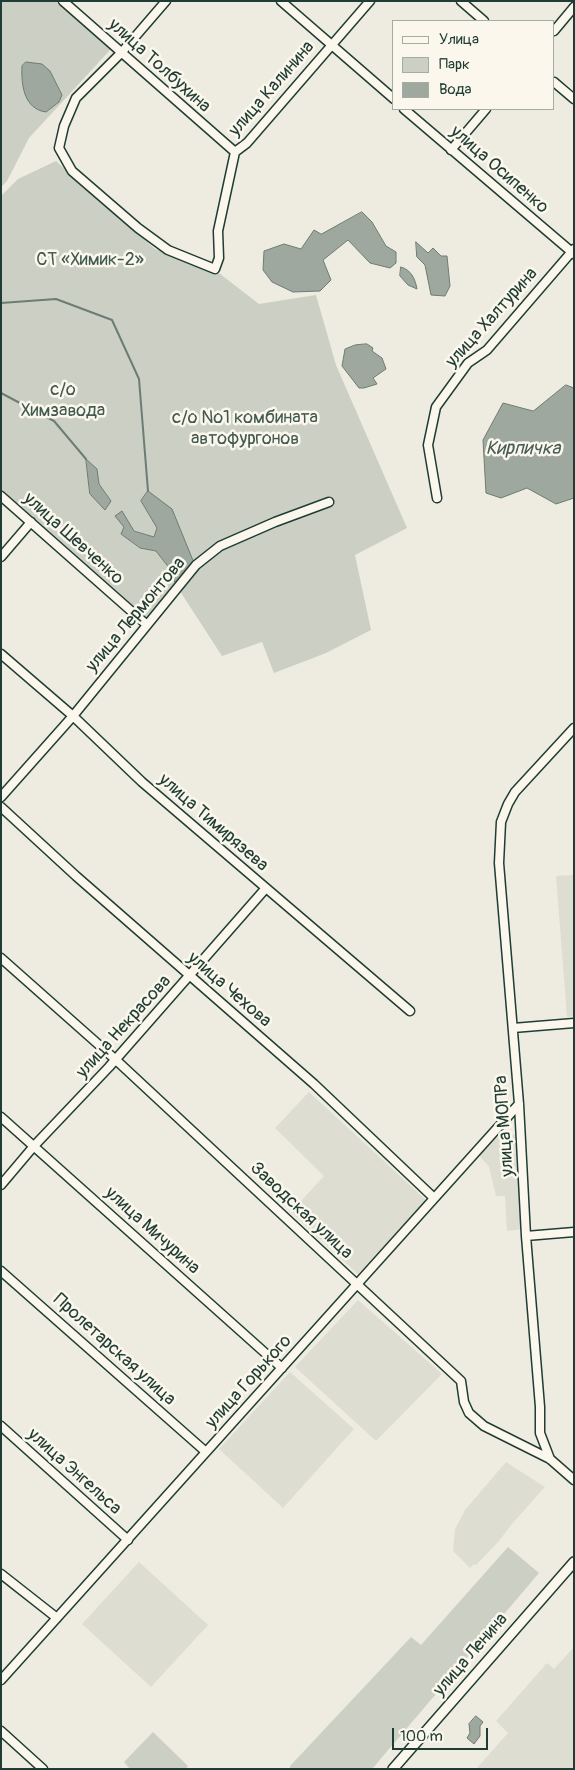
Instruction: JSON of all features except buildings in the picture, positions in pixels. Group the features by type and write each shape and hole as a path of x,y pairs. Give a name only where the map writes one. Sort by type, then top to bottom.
{"main road":[{"name":"улица Ленина","path":"393,1769 574,1562"}],"street":[{"name":"улица Толбухина","path":"63,1 235,152"},
{"path":"122,52 166,1"},
{"path":"281,1 392,97"},
{"name":"улица Калинина","path":"122,52 76,98 64,126 59,148 72,171 138,228 168,250 215,269 219,258 218,231 235,152 247,143 370,1"},
{"path":"462,1 483,20"},
{"path":"555,29 574,7"},
{"path":"555,83 574,99"},
{"name":"улица Осипенко","path":"405,110 573,252"},
{"path":"451,150 485,110"},
{"name":"улица Халтурина","path":"437,498 428,445 436,407 468,363 487,350 573,252"},
{"name":"улица Шевченко","path":"1,496 146,625"},
{"name":"улица Лермонтова","path":"1,797 73,716 196,565 220,546 275,522 330,502"},
{"path":"1,557 31,522"},
{"name":"улица Тимирязева","path":"1,654 73,716 142,782 410,1011"},
{"name":"улица МОПРа","path":"550,1459 540,1433 540,1407 526,1236 519,1104 499,863 501,822 508,804 515,792 574,728"},
{"name":"улица Чехова","path":"1,807 76,876 314,1084 434,1198"},
{"name":"улица Некрасова","path":"1,1185 34,1146 116,1060 266,888"},
{"name":"Заводская улица","path":"1,958 116,1060 461,1381 464,1402 469,1413 484,1426 550,1459 574,1480"},
{"path":"513,1028 574,1023"},
{"name":"улица Горького","path":"1,1680 519,1104"},
{"name":"улица Мичурина","path":"1,1117 282,1368"},
{"path":"526,1236 574,1232"},
{"name":"Пролетарская улица","path":"1,1271 206,1452"},
{"name":"улица Энгельса","path":"1,1426 128,1540"},
{"path":"1,1574 57,1618"},
{"path":"1,1731 43,1769"}],"shaded area":[{"path":"573,875 574,1016 567,1017 556,876"},
{"path":"309,1092 426,1200 358,1274 291,1212 324,1176 275,1128"},
{"path":"517,1134 522,1229 507,1231 505,1196 496,1196 489,1167 478,1154 494,1138"},
{"path":"358,1300 442,1374 376,1441 295,1367"},
{"path":"290,1372 354,1429 283,1508 219,1449"},
{"path":"506,1462 545,1487 499,1541 476,1565 474,1564 470,1568 453,1551 455,1529 465,1510"},
{"path":"139,1562 208,1625 151,1687 82,1624"},
{"path":"574,1647 574,1769 476,1769 508,1733 496,1721 547,1663 554,1669"}],"green space":[{"path":"1,1 56,1 111,49 29,138 7,181 1,187"},
{"path":"56,161 155,249 215,270 259,304 316,295 336,365 407,528 355,555 371,630 326,653 274,673 262,642 222,656 176,585 145,619 1,493 1,196 18,179","holes":["97,469 99,484 111,501 90,494","141,501 194,563 170,569 156,551 140,548 122,535 124,527 154,537 157,528"]},
{"path":"508,1547 539,1573 372,1769 290,1769 290,1766 411,1637 421,1645"},
{"path":"153,1732 188,1766 186,1769 130,1769 124,1762"}],"water":[{"path":"26,62 42,64 50,71 62,95 59,102 46,112 33,106 25,95 22,66"},
{"path":"362,212 372,222 386,246 396,252 396,263 390,268 370,263 348,240 323,260 331,280 320,291 293,292 272,282 263,270 264,251 284,244 301,249 314,230 321,234"},
{"path":"416,242 428,253 433,248 441,256 447,256 450,286 445,296 431,295 425,265 417,257"},
{"path":"401,267 412,275 417,289 408,285 400,276"},
{"path":"367,344 373,348 372,351 382,358 386,369 373,378 377,384 359,388 342,366 345,349 355,345"},
{"name":"Кирпичка","path":"566,385 574,388 574,498 556,504 527,488 501,498 486,493 483,440 503,403 533,411"},
{"path":"86,459 97,469 99,484 111,501 105,510 90,494"},
{"path":"148,491 172,509 194,563 176,585 170,569 156,551 140,548 121,534 124,527 115,516 122,511 134,531 154,537 157,528 141,501"},
{"path":"476,1716 483,1722 480,1726 480,1736 474,1744 467,1738 470,1733 469,1724"}],"waterway":[{"path":"1,303 56,299 112,320 139,379 148,491"},
{"path":"1,393 54,421 86,459"}],"park label":[{"name":"СТ «Химик-2»","path":"90,260"},
{"name":"с/о Химзавода","path":"63,400"},
{"name":"с/о №1 комбината автофургонов","path":"245,428"}]}
